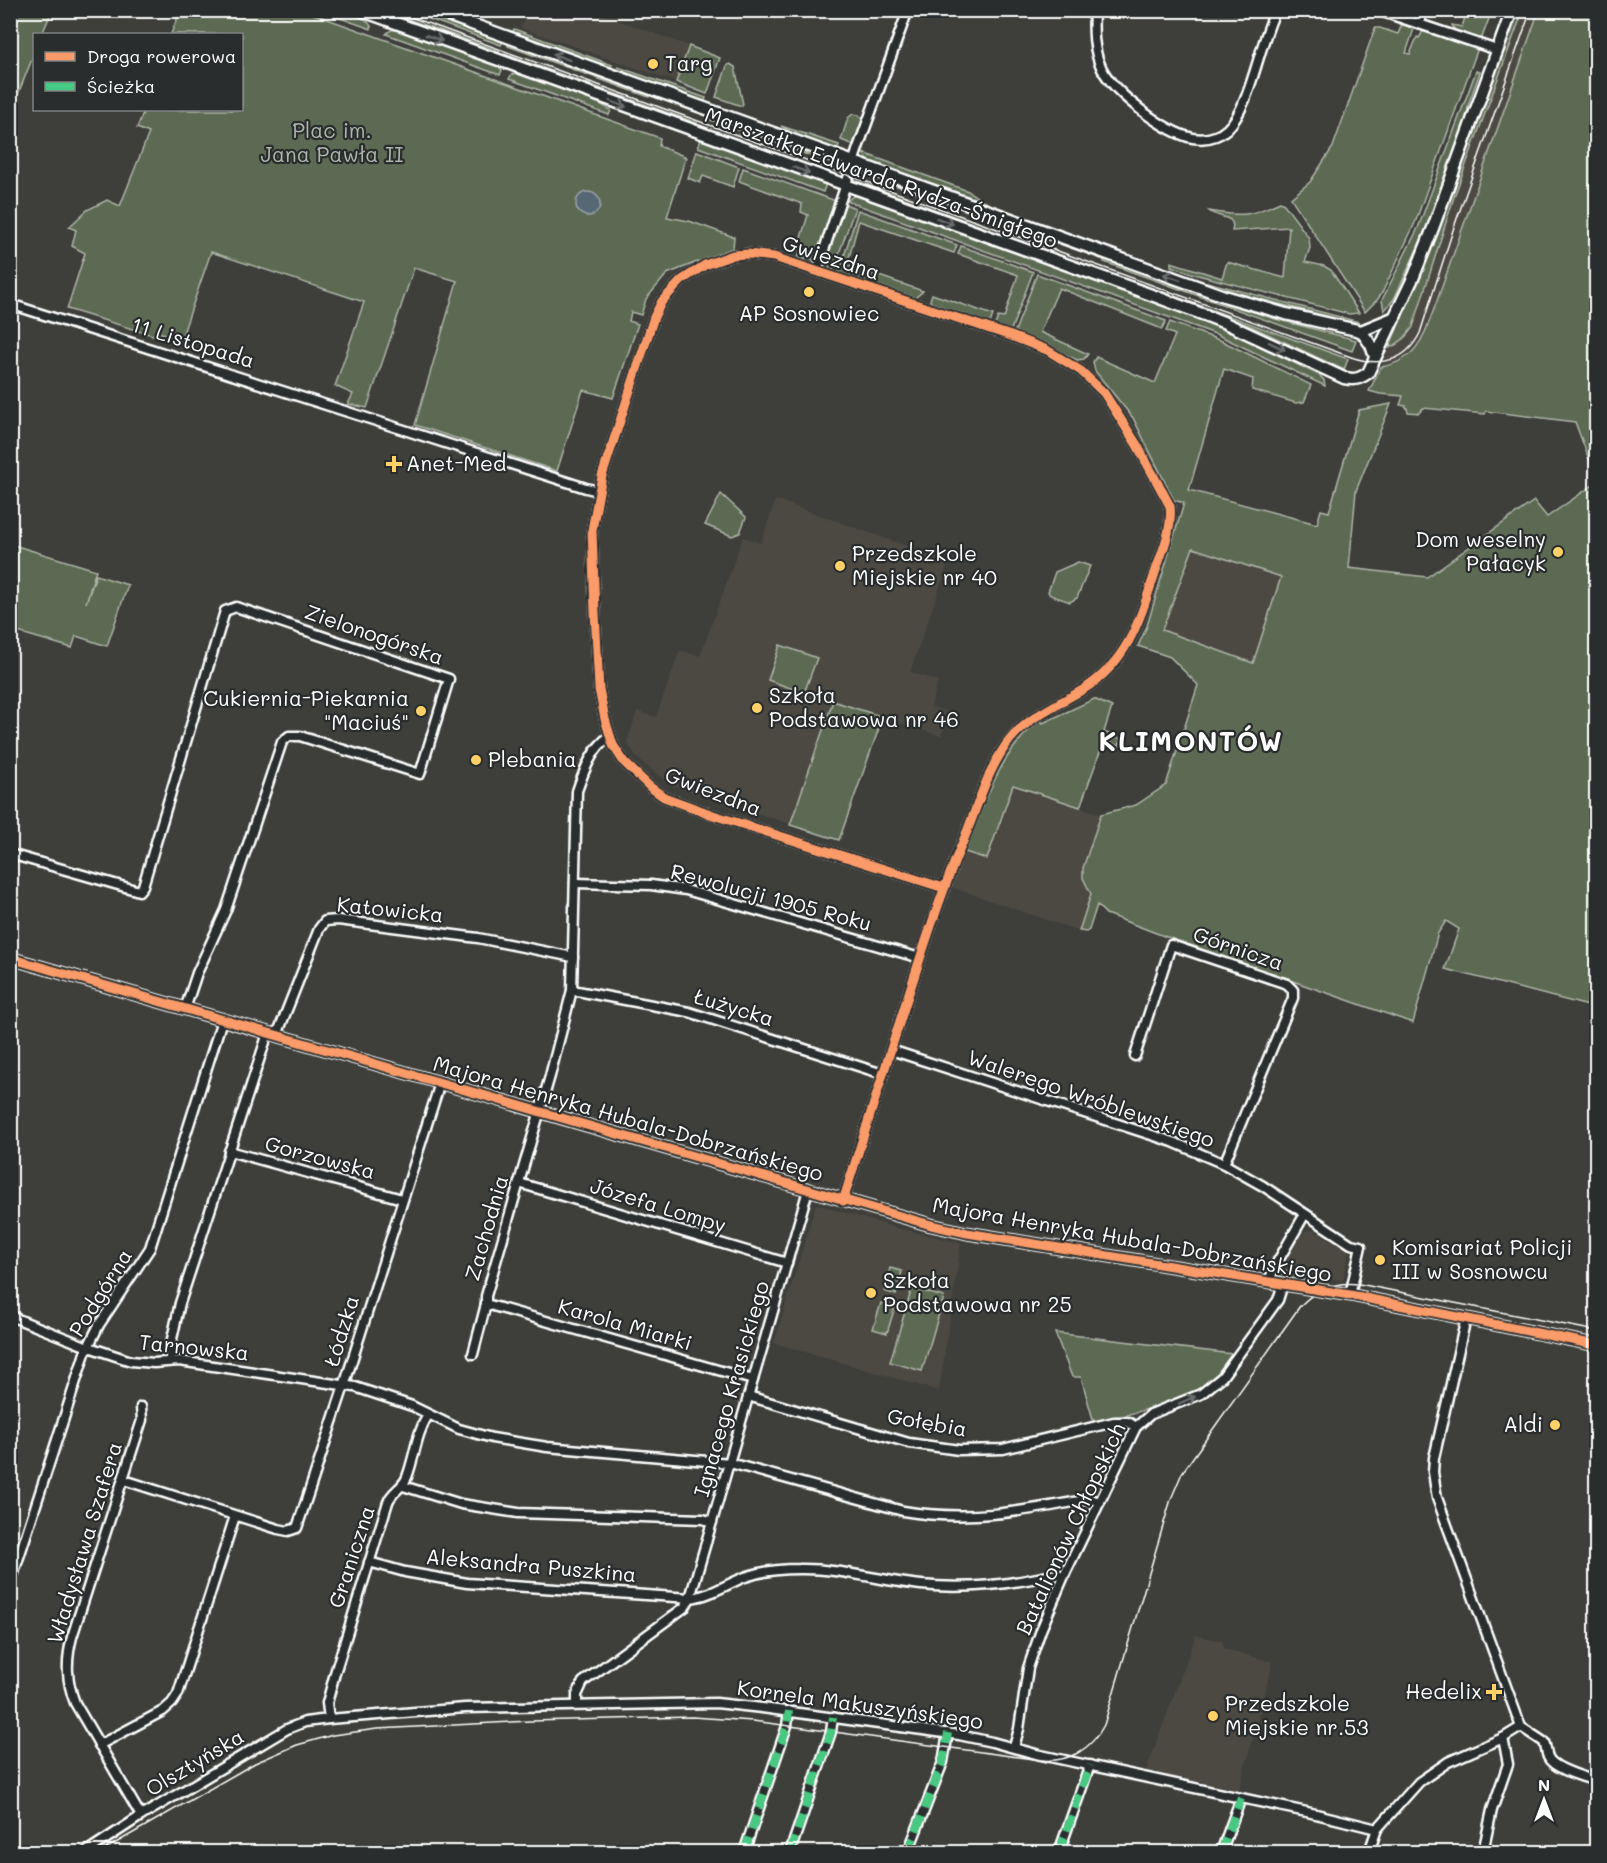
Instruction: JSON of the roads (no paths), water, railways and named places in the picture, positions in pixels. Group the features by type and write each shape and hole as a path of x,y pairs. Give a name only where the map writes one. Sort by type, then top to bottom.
{"street":[{"name":"Marszałka Edwarda Rydza-Śmigłego","path":"360,10 384,15 845,186 1223,322 1344,378 1358,380 1368,373 1433,228 1512,10"},
{"name":"Marszałka Edwarda Rydza-Śmigłego","path":"433,10 1227,297 1286,314 1361,331"},
{"path":"817,271 853,162 908,10"},
{"path":"1094,10 1095,42 1102,70 1109,80 1131,104 1143,112 1190,137 1205,139 1217,136 1237,118 1276,10"},
{"path":"1377,10 1497,50"},
{"path":"1419,24 1423,10"},
{"name":"Gwiezdna","path":"843,1201 882,1074 944,888 1001,751 1025,724 1041,712 1085,688 1100,676 1129,643 1138,626 1172,516 1167,497 1104,393 1081,371 1047,350 774,257 748,254 724,257 705,265 682,280 662,301 654,317 602,476 592,530 599,688 610,736 624,762 664,797 944,888"},
{"name":"11 Listopada","path":"10,304 364,418 586,488 599,490"},
{"path":"1375,357 1371,345 1361,331 1395,317"},
{"name":"Zielonogórska","path":"10,854 139,891 143,886 225,611 230,608 236,607 449,679 420,774 300,736 289,736 282,741 226,909 197,973 185,1009"},
{"name":"Zachodnia","path":"472,1354 486,1304 486,1296 550,1076 572,990 577,791 589,760 598,746 610,736"},
{"name":"Rewolucji 1905 Roku","path":"575,883 651,885 686,890 920,958"},
{"name":"Katowicka","path":"272,1034 319,929 325,921 338,920 478,938 573,957"},
{"name":"Górnicza","path":"1135,1056 1171,945 1287,984 1293,990 1293,998 1224,1164"},
{"name":"Majora Henryka Hubala-Dobrzańskiego","path":"10,958 843,1201 967,1233 1350,1295 1596,1345"},
{"name":"Łużycka","path":"572,990 689,1012 882,1074"},
{"name":"Podgórna","path":"10,1585 88,1346 99,1325 150,1248 222,1020"},
{"path":"170,1361 170,1348 180,1303 229,1151 272,1034"},
{"name":"Walerego Wróblewskiego","path":"891,1050 1173,1142 1224,1164 1263,1186 1351,1244 1361,1246 1350,1295"},
{"name":"Łódzka","path":"124,1480 278,1529 288,1531 297,1528 440,1083"},
{"name":"Gorzowska","path":"229,1151 402,1199"},
{"name":"Józefa Lompy","path":"519,1184 787,1263"},
{"name":"Ignacego Krasickiego","path":"690,1598 808,1190"},
{"path":"1269,1281 1273,1269 1305,1214"},
{"name":"Batalionów Chłopskich","path":"1014,1748 1028,1668 1041,1630 1064,1576 1136,1427 1151,1414 1201,1394 1211,1387 1239,1356 1278,1300 1283,1284"},
{"name":"Karola Miarki","path":"486,1304 753,1380"},
{"name":"Tarnowska","path":"10,1316 88,1346 143,1363 180,1361 355,1387 392,1398 459,1429 476,1434 547,1447 730,1463 903,1511 928,1515 995,1515 1090,1499 1100,1502"},
{"path":"1466,1317 1436,1450 1434,1486 1459,1562 1521,1726 1544,1742 1548,1758 1554,1763 1572,1773 1596,1781"},
{"name":"Gołębia","path":"748,1396 909,1443 959,1450 1003,1449 1114,1422 1128,1422 1136,1427"},
{"name":"Władysława Szafera","path":"141,1407 142,1420 68,1653 68,1685 75,1703 141,1816"},
{"name":"Graniczna","path":"329,1719 327,1703 369,1562 391,1495 404,1486 420,1430 428,1415"},
{"path":"404,1486 461,1504 518,1513 703,1519 712,1522"},
{"path":"99,1745 163,1711 178,1694 235,1516"},
{"name":"Aleksandra Puszkina","path":"369,1562 405,1572 467,1583 690,1598"},
{"path":"577,1705 577,1695 583,1682 685,1607 690,1598 701,1597 746,1576 786,1569 816,1569 953,1588 988,1586 1057,1574 1064,1576"},
{"name":"Kornela Makuszyńskiego","path":"329,1719 465,1708 716,1703 948,1733 1377,1829"},
{"path":"744,1852 787,1726 789,1711"},
{"path":"790,1852 831,1732 833,1717"},
{"name":"Olsztyńska","path":"86,1852 141,1816 287,1729 305,1722 329,1719"},
{"path":"1369,1852 1377,1829 1419,1782 1448,1762 1503,1738 1521,1726"},
{"path":"908,1852 943,1762 948,1733"},
{"path":"1483,1852 1492,1810 1508,1764 1503,1738"},
{"path":"1059,1852 1090,1765"},
{"path":"1221,1852 1241,1798"}],"water":[{"path":"588,192 596,196 600,204 596,212 588,216 580,212 576,204 580,196"}],"tram line":[{"path":"391,10 1351,357 1372,362 1391,360 1400,356 1414,343 1420,333 1454,227 1531,10"},
{"path":"100,1852 255,1763 297,1745 333,1735 377,1729 530,1721 692,1717 753,1721 1040,1760 1069,1757 1085,1748 1099,1734 1104,1725 1171,1499 1182,1473 1306,1300 1326,1288 1350,1283 1596,1331"}],"place":[{"name":"Targ","path":"653,64"},
{"name":"AP Sosnowiec","path":"809,292"},
{"name":"Anet-Med","path":"394,464"},
{"name":"Dom weselny Pałacyk","path":"1558,552"},
{"name":"Przedszkole Miejskie nr 40","path":"840,566"},
{"name":"Szkoła Podstawowa nr 46","path":"757,708"},
{"name":"Cukiernia-Piekarnia \"Maciuś\"","path":"421,711"},
{"name":"Plebania","path":"476,760"},
{"name":"Komisariat Policji III w Sosnowcu","path":"1380,1260"},
{"name":"Szkoła Podstawowa nr 25","path":"871,1293"},
{"name":"Aldi","path":"1555,1425"},
{"name":"Hedelix","path":"1494,1692"},
{"name":"Przedszkole Miejskie nr.53","path":"1213,1716"}],"district":[{"name":"KLIMONTÓW","path":"1191,742"}],"park label":[{"name":"Plac im. Jana Pawła II","path":"332,143"}]}
